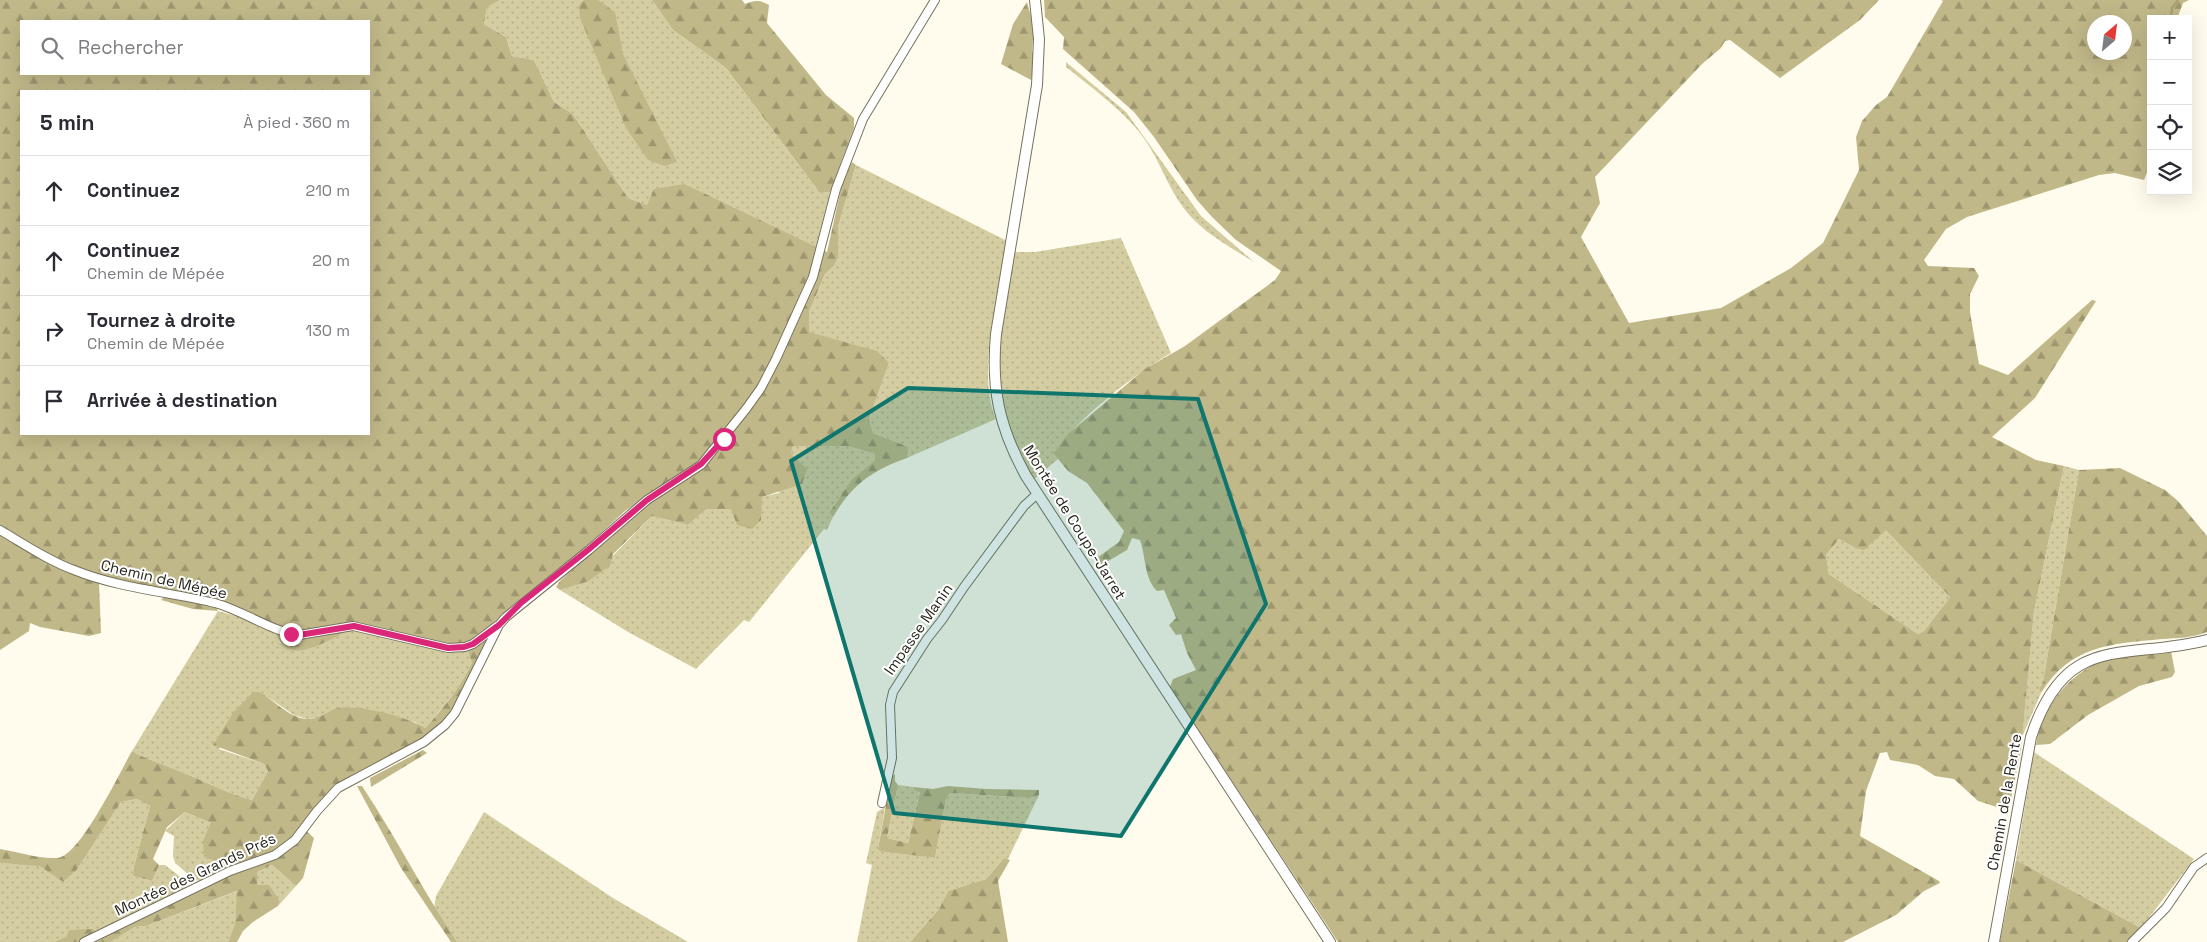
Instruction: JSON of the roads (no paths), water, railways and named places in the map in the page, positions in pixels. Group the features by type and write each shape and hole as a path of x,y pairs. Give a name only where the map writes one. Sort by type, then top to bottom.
{"main road":[{"name":"Montée de Coupe-Jarret","path":"1035,0 1040,61 996,334 994,376 997,406 1005,434 1018,462 1037,494 1330,942"},
{"name":"Chemin de la Rente","path":"1994,942 2030,737 2042,706 2051,692 2082,663 2098,656 2121,651 2207,640"}],"street":[{"name":"Montée des Grands Prés","path":"84,942 230,872 275,855 296,840 317,811 338,788 424,742 435,734 455,713 499,625 521,603 647,500 701,464 761,388 813,277 836,189 864,119 935,0"},
{"name":"Impasse Manin","path":"882,803 892,758 890,705 893,692 927,639 970,579 1024,506 1037,494"},
{"name":"Chemin de Mépée","path":"0,530 52,561 75,571 101,579 234,608 274,628 291,634 299,635 354,626 448,648 464,647 473,644 499,625"},
{"path":"2132,942 2166,908 2194,867 2207,858"}],"waterway":[{"path":"2171,15 2172,8 2178,0"}]}
